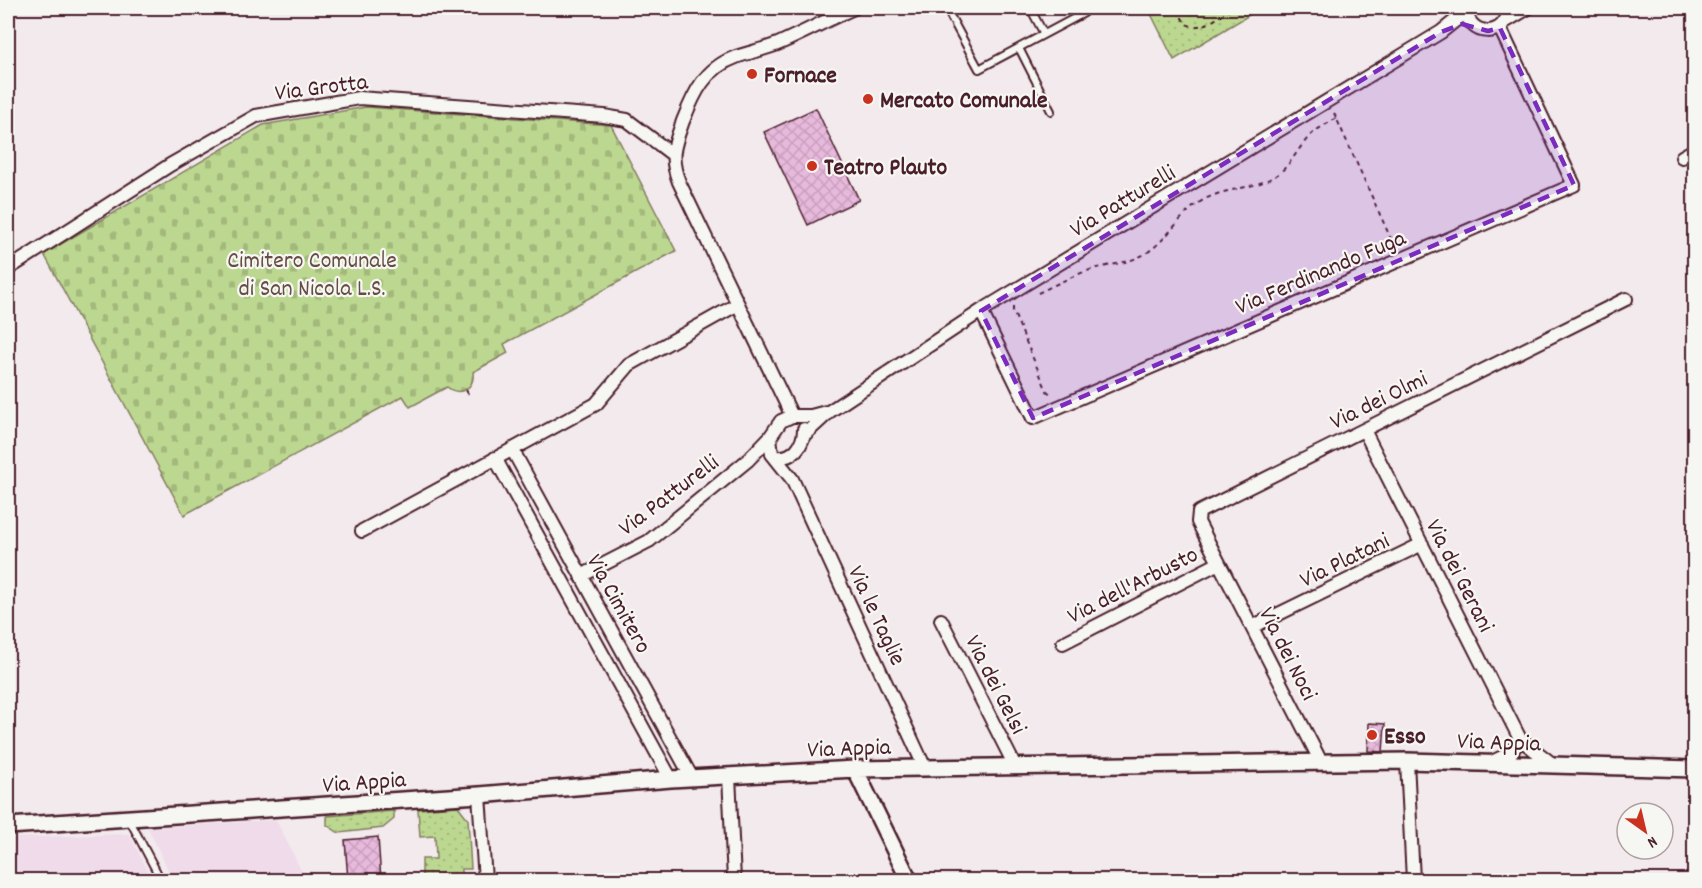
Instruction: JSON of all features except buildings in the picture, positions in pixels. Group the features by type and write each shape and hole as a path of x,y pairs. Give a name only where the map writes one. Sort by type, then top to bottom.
{"street":[{"path":"804,435 803,425 790,418 776,383 679,183 672,154 691,100 698,87 715,68 736,57 778,44 854,8"},
{"path":"1466,8 1472,24 1476,28 1488,31 1528,8"},
{"name":"Via Patturelli","path":"748,460 774,456 782,458 791,454 801,445 804,435 830,411 981,311 1441,32 1461,16 1466,8"},
{"path":"1503,24 1509,8"},
{"name":"Via Patturelli","path":"1441,32 1461,24 1472,24"},
{"name":"Via Ferdinando Fuga","path":"981,311 1034,418 1574,185 1503,24"},
{"name":"Via Grotta","path":"8,269 170,165 256,116 359,98 604,116 627,120 672,154"},
{"path":"1682,157 1695,150"},
{"name":"Via dei Olmi","path":"1219,563 1198,522 1199,512 1626,299"},
{"path":"362,531 596,404 629,365 738,304"},
{"name":"Via Patturelli","path":"581,576 649,541 748,460 790,418 830,411"},
{"name":"Via dei Gerani","path":"1364,430 1520,739 1555,766"},
{"path":"770,437 774,456"},
{"name":"Via Cimitero","path":"512,449 692,778"},
{"name":"Via le Taglie","path":"791,454 792,479"},
{"name":"Via le Taglie","path":"774,456 792,479 925,768"},
{"name":"Via Cimitero","path":"495,458 671,779"},
{"name":"Via Platani","path":"1252,627 1422,544"},
{"name":"Via dei Noci","path":"1219,563 1321,762"},
{"name":"Via dell'Arbusto","path":"1064,643 1219,563"},
{"name":"Via dei Gelsi","path":"941,620 1015,766"},
{"path":"1489,764 1510,753 1520,739"},
{"path":"1407,761 1413,880"},
{"name":"Via Appia","path":"8,826 479,795 671,779 855,769 1407,761 1695,769"},
{"path":"855,769 909,880"},
{"path":"729,776 734,880"},
{"path":"479,795 485,880"}],"lane":[{"path":"946,8 979,69 1084,14"},
{"path":"1030,8 1044,34"},
{"path":"1019,48 1052,111"},
{"path":"129,818 161,880"}],"path":[{"path":"1182,8 1182,18 1186,24 1197,27 1205,25 1233,8"},
{"path":"1333,111 1401,260"},
{"path":"1030,296 1083,272 1116,266 1138,258 1160,242 1177,221 1204,200 1216,194 1257,184 1276,175 1287,166 1313,133 1336,118"},
{"path":"1013,305 1013,311 1047,391 1052,396 1059,397"},
{"path":"466,390 470,397"}],"highlighted area":[{"path":"1462,24 1488,31 1500,28 1574,185 1033,418 981,311 1441,32"}],"shaded area":[{"path":"276,820 306,880 173,880 148,828"},
{"path":"129,834 152,880 8,880 8,838"}],"green space":[{"path":"1148,8 1261,8 1174,60"},
{"name":"Cimitero Comunale di San Nicola L.S.","path":"366,107 611,125 676,251 504,344 508,353 473,372 472,382 466,389 457,391 447,387 410,407 403,396 184,515 44,254 263,125"},
{"path":"458,806 468,819 471,869 461,869 461,880 422,880 422,859 436,859 435,836 420,837 418,809"},
{"path":"394,811 394,819 383,828 339,833 327,825 327,816"}],"place":[{"name":"Fornace","path":"752,74"},
{"name":"Mercato Comunale","path":"868,99"},
{"name":"Teatro Plauto","path":"812,166"},
{"name":"Esso","path":"1372,735"}]}
